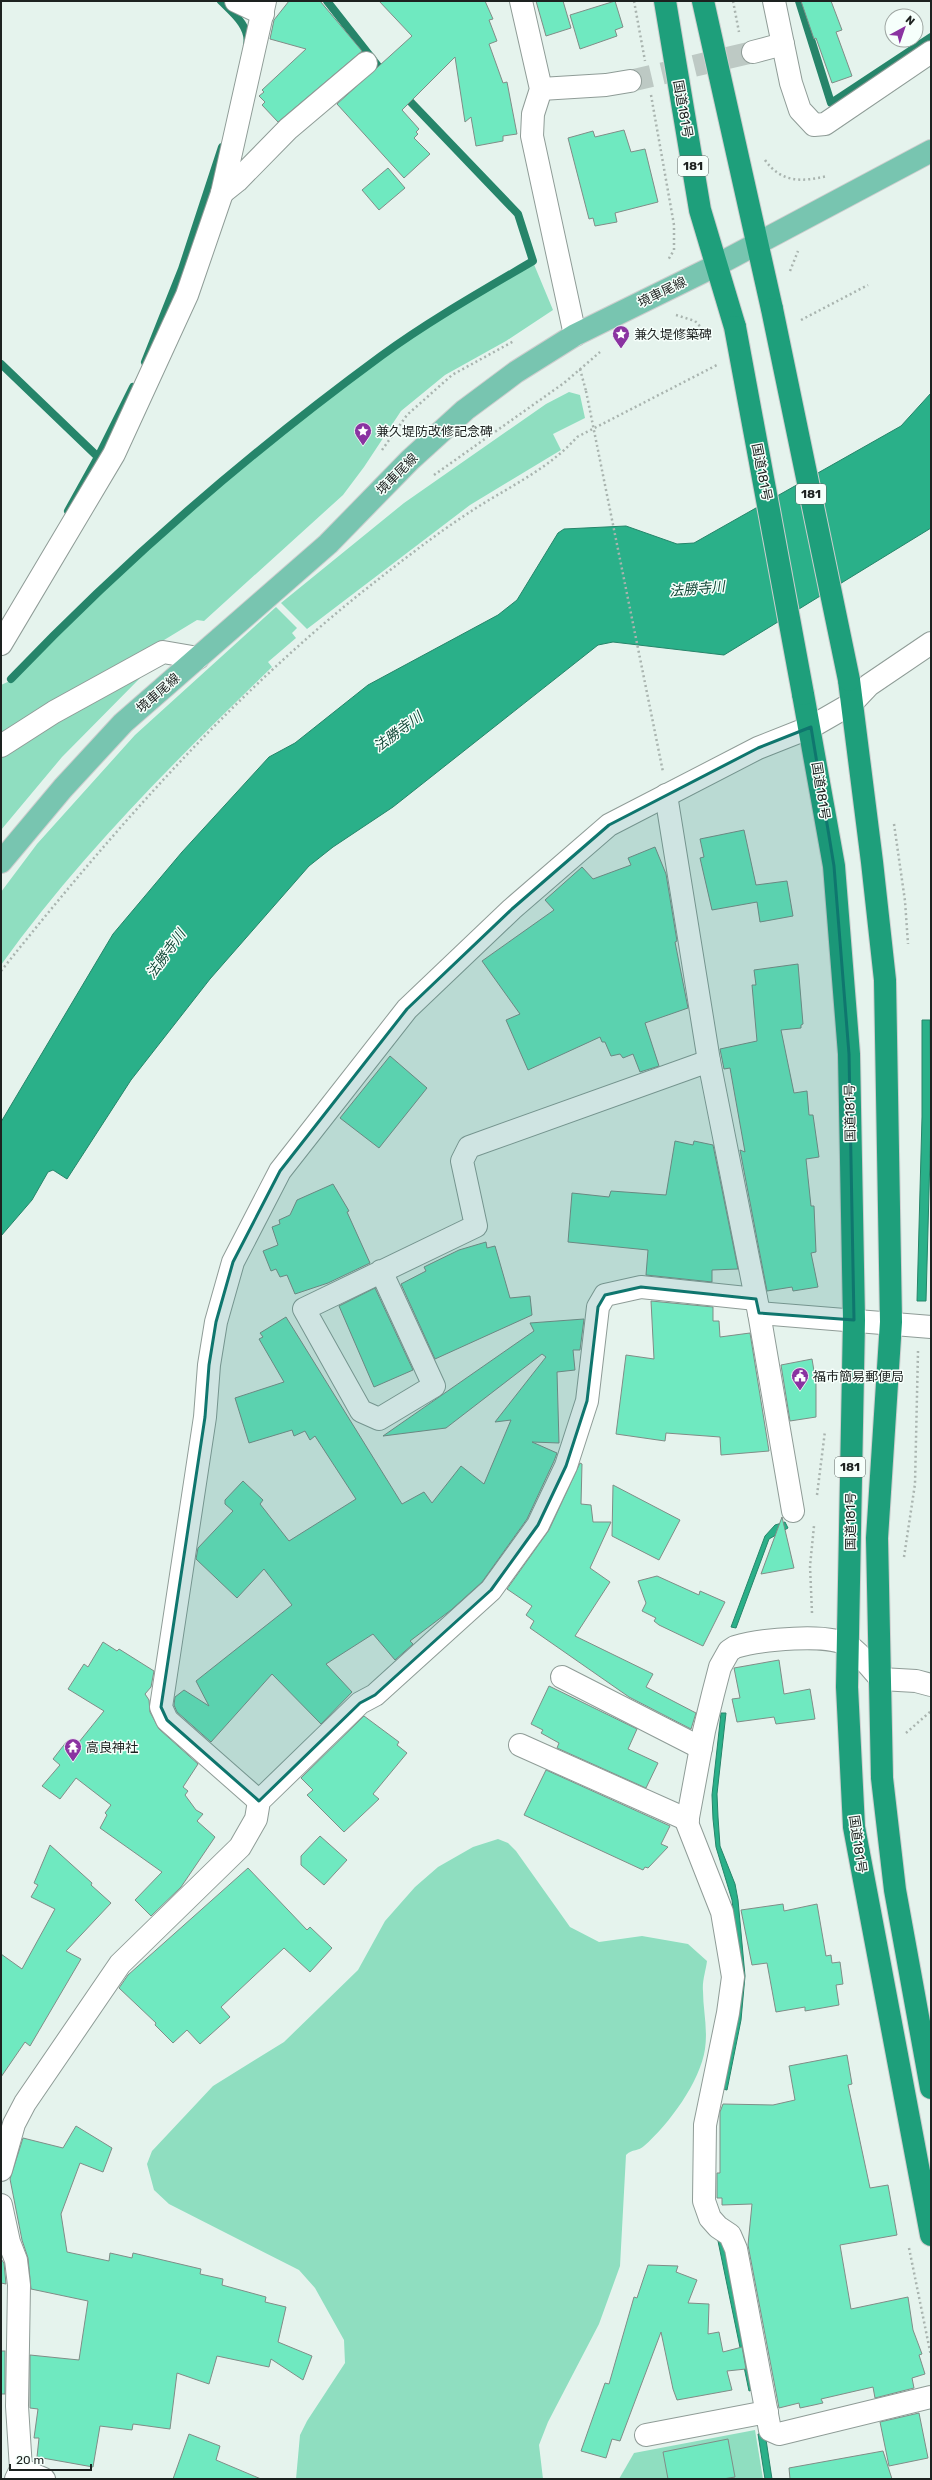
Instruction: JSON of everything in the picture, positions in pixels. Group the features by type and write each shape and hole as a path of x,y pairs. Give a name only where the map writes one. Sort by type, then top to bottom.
{"highway":[{"name":"国道181号","path":"665,1 700,210 715,266 735,327 803,694 811,727 834,866 849,1054 854,1320 850,1486 849,1646 847,1687 854,1827 931,2235"},
{"name":"国道181号","path":"702,1 758,242 849,680 872,862 884,980 891,1322 877,1538 882,1778 895,1890 931,2088"}],"main road":[{"name":"境車尾線","path":"1,862 63,788 124,723 328,544 410,460 465,410 516,372 575,335 715,266 931,151"}],"street":[{"path":"1,644 114,454 187,295 222,193 264,7 236,1"},
{"path":"521,1 541,89 533,114 532,136 575,335"},
{"path":"774,1 783,44 800,110 814,125 825,124 931,52"},
{"path":"753,52 783,44"},
{"path":"222,193 238,181 288,129 366,63"},
{"path":"541,89 606,85 638,74"},
{"path":"259,1801 167,1720 161,1707 205,1417 209,1365 216,1322 233,1262 280,1171 407,1009 512,909 609,825 758,748 811,727 851,704 869,685 931,643"},
{"path":"1,746 54,712 163,652 198,658"},
{"path":"666,795 709,1061 758,1306 793,1511"},
{"path":"381,1271 434,1386 379,1419 361,1411 304,1309 381,1271 476,1226 462,1161 469,1147 709,1061"},
{"path":"1,2170 14,2124 25,2103 88,2008 120,1964 240,1847 256,1819 259,1801 360,1703 375,1695 491,1590 538,1525 566,1466 587,1401 598,1307 604,1295 641,1287 854,1320 891,1322 931,1327"},
{"path":"931,1685 916,1681 881,1679 849,1646 834,1639 814,1637 735,1647 729,1651 720,1667 701,1748 688,1820 693,1842 714,1888 722,1912 732,1977 728,2013 705,2125 704,2201 710,2218 718,2227 730,2235 736,2249 770,2430 779,2434 931,2397"},
{"path":"562,1677 701,1748"},
{"path":"520,1745 688,1820"},
{"path":"1,2205 8,2242 16,2260 19,2286 9,2407 19,2474 44,2479"},
{"path":"646,2435 767,2412"}],"path":[{"path":"634,1 638,74"},
{"path":"650,91 674,225 674,250 669,259 663,263"},
{"path":"789,273 797,252 802,247"},
{"path":"798,322 868,285"},
{"path":"674,316 678,314 695,321 712,340"},
{"path":"429,478 608,348"},
{"path":"1,971 82,869 149,793 284,661 370,585 469,512 561,455 577,437 721,362"},
{"path":"580,369 586,391 663,772"},
{"path":"903,1562 915,1484 918,1352 922,1349"},
{"path":"816,1501 825,1428"},
{"path":"813,1620 810,1566 814,1523"}],"highlighted area":[{"path":"811,727 834,866 849,1054 854,1320 759,1313 756,1299 641,1287 605,1295 598,1307 587,1401 566,1466 538,1525 491,1590 375,1695 360,1703 259,1801 167,1720 161,1707 205,1417 209,1365 216,1322 233,1262 280,1171 407,1009 512,909 609,825 758,748"}],"shaded area":[{"path":"533,262 553,310 506,341 445,375 401,411 364,467 343,495 204,621 197,620 1,739 1,685 12,680 55,636 144,552 284,432 382,357 438,320"},
{"path":"569,392 580,395 585,418 553,434 561,450 470,505 307,629 281,603 404,503 546,404"},
{"path":"276,607 297,628 292,633 296,638 268,662 272,667 200,737 96,847 31,925 1,965 1,892 37,844 135,735"},
{"path":"145,673 62,757 1,830 1,752"},
{"path":"498,1839 508,1843 516,1851 570,1927 599,1942 642,1936 688,1944 707,1961 703,1987 706,2034 702,2062 690,2088 673,2114 654,2137 642,2148 626,2155 620,2266 599,2324 548,2422 539,2445 543,2479 296,2479 300,2435 307,2421 345,2363 344,2340 315,2288 299,2270 169,2204 154,2190 147,2164 152,2151 213,2086 284,2042 358,1970 385,1921 415,1887 438,1867 473,1847"},
{"path":"755,2430 763,2479 619,2479 634,2453"}],"water":[{"name":"法勝寺川","path":"931,393 931,528 724,655 613,642 598,645 393,807 333,847 309,866 210,979 131,1080 67,1179 53,1170 48,1172 32,1200 1,1236 1,1122 113,934 182,852 269,757 295,743 368,685 498,615 517,600 558,533 564,529 626,526 677,544 694,543 901,426"},
{"path":"922,1020 930,1020 931,1120 926,1301 917,1301 922,1117"},
{"path":"785,1522 788,1528 769,1539 736,1628 731,1627 765,1536 775,1525"},
{"path":"721,1713 726,1713 717,1794 720,1846 735,1884 738,1900 745,1976 741,2020 727,2090 723,2089 741,1976 732,1900 716,1847 713,1819 712,1795"},
{"path":"724,2240 756,2389 749,2391 718,2241"},
{"path":"765,2433 772,2479 765,2479 758,2434"}],"building":[{"path":"289,1 320,1 362,51 278,122 262,105 265,102 259,96 264,92 262,90 306,49 270,39 274,20"},
{"path":"379,1 485,1 493,19 489,20 497,41 489,44 503,83 507,82 517,134 503,136 503,141 476,146 471,117 465,122 455,57 402,110 419,129 416,132 418,134 414,138 430,154 404,178 337,104 412,36"},
{"path":"536,1 563,1 571,28 546,36"},
{"path":"615,1 623,27 615,30 617,36 580,49 570,15"},
{"path":"801,1 831,1 842,30 836,32 852,76 832,83 816,38 814,39"},
{"path":"624,130 631,152 645,149 658,202 615,213 617,222 595,226 593,218 589,219 568,138 593,131 595,137"},
{"path":"388,168 405,188 379,210 362,190"},
{"path":"744,830 756,885 787,881 793,916 760,922 757,902 712,910 700,858 704,857 700,839"},
{"path":"655,847 666,874 677,941 675,942 688,1008 645,1023 659,1066 640,1072 633,1054 623,1058 620,1054 611,1056 605,1042 602,1042 600,1037 528,1070 506,1020 520,1014 482,961 554,910 545,900 582,867 593,879 631,865 628,858"},
{"path":"798,964 803,1024 801,1025 801,1028 781,1030 794,1093 807,1091 809,1115 813,1115 819,1157 806,1159 811,1206 814,1206 816,1252 811,1253 818,1287 793,1291 792,1287 767,1291 740,1150 745,1152 730,1068 724,1069 720,1049 757,1041 752,985 756,985 754,970"},
{"path":"390,1056 427,1088 379,1148 340,1118"},
{"path":"675,1141 693,1145 694,1141 713,1145 738,1269 712,1270 712,1282 646,1275 648,1250 568,1242 572,1193 609,1197 611,1191 666,1195"},
{"path":"333,1184 349,1211 347,1212 370,1263 328,1283 295,1294 287,1275 280,1277 276,1269 271,1271 263,1251 278,1245 272,1227 280,1224 279,1220 290,1215 297,1200"},
{"path":"486,1242 487,1248 495,1246 510,1298 530,1296 532,1315 435,1359 401,1284 426,1271 424,1267 459,1250"},
{"path":"375,1288 413,1370 374,1387 339,1306"},
{"path":"651,1301 713,1307 713,1321 719,1321 720,1337 750,1333 769,1451 721,1455 720,1437 666,1433 665,1441 616,1434 626,1355 654,1359"},
{"path":"286,1317 402,1504 424,1492 432,1503 461,1466 484,1484 511,1420 495,1422 546,1357 542,1354 446,1428 383,1436 534,1331 530,1323 584,1319 580,1350 573,1350 575,1370 557,1372 559,1443 532,1442 557,1453 554,1461 527,1519 482,1582 451,1610 410,1641 413,1644 395,1660 373,1634 326,1664 352,1692 321,1724 272,1674 211,1742 177,1712 174,1705 175,1697 184,1690 209,1706 196,1681 292,1605 264,1569 237,1598 196,1559 198,1548 233,1511 225,1504 225,1500 243,1481 263,1500 260,1504 289,1541 356,1499 315,1436 310,1440 305,1431 294,1436 292,1430 249,1443 235,1398 284,1382 259,1339 263,1337 260,1333"},
{"path":"812,1359 816,1383 816,1417 790,1421 781,1365"},
{"path":"580,1463 582,1464 581,1504 591,1505 593,1522 611,1522 590,1568 610,1582 575,1636 653,1674 646,1687 696,1713 691,1729 629,1697 530,1628 534,1621 526,1615 532,1606 507,1589 549,1530"},
{"path":"613,1485 680,1520 659,1560 612,1536"},
{"path":"782,1517 794,1568 761,1574"},
{"path":"657,1576 699,1595 700,1591 725,1602 703,1646 659,1625 654,1621 656,1618 642,1611 646,1603 638,1581"},
{"path":"103,1642 117,1651 119,1649 154,1671 151,1687 145,1694 149,1700 150,1712 159,1729 198,1764 183,1787 188,1791 185,1795 196,1810 203,1814 197,1821 215,1837 181,1887 151,1916 135,1900 162,1872 100,1828 107,1815 105,1813 111,1805 76,1778 60,1799 42,1786 60,1765 53,1759 67,1741 75,1747 104,1711 68,1689 84,1664 88,1667"},
{"path":"779,1660 784,1694 810,1689 815,1719 776,1724 774,1717 737,1722 732,1699 740,1698 734,1668"},
{"path":"549,1686 637,1729 628,1749 658,1763 646,1788 557,1748 559,1743 541,1733 543,1730 531,1724"},
{"path":"364,1716 399,1742 397,1745 407,1753 373,1794 379,1799 344,1832 307,1795 313,1790 301,1778"},
{"path":"546,1770 670,1826 661,1844 668,1847 648,1868 645,1867 643,1870 524,1815"},
{"path":"320,1836 347,1860 324,1885 301,1865 301,1856"},
{"path":"50,1845 92,1883 91,1885 111,1903 66,1951 81,1959 30,2046 25,2042 1,2077 1,1954 22,1969 55,1909 31,1897 38,1885 34,1883"},
{"path":"248,1868 307,1930 310,1927 332,1948 310,1972 284,1948 221,2007 230,2017 200,2044 187,2030 173,2043 155,2025 156,2023 119,1988 128,1975"},
{"path":"783,1904 784,1911 817,1904 826,1956 831,1955 832,1963 840,1962 843,1984 836,1985 839,2005 805,2011 805,2007 776,2012 767,1963 752,1965 741,1910"},
{"path":"847,2055 852,2084 848,2085 870,2188 888,2185 897,2235 840,2245 851,2309 908,2297 913,2330 922,2354 919,2355 925,2374 912,2378 914,2388 875,2398 873,2387 821,2399 823,2403 800,2408 799,2403 779,2408 748,2245 752,2204 722,2205 722,2198 717,2198 717,2173 720,2173 720,2112 723,2104 773,2105 795,2100 789,2066"},
{"path":"76,2126 112,2148 103,2172 80,2163 61,2214 67,2252 109,2261 110,2253 132,2258 133,2253 201,2269 200,2274 223,2279 222,2285 266,2297 265,2302 286,2307 278,2342 312,2356 303,2380 271,2359 269,2367 217,2356 209,2384 177,2373 170,2429 133,2424 132,2430 100,2426 93,2467 37,2457 39,2438 34,2438 38,2409 30,2408 30,2355 79,2360 88,2301 31,2289 28,2258 22,2240 10,2179 23,2138 63,2148"},
{"path":"1,2259 4,2263 6,2284 1,2283"},
{"path":"648,2265 678,2266 676,2272 697,2280 688,2303 709,2304 708,2334 719,2332 723,2352 742,2347 746,2369 727,2371 732,2390 677,2400 673,2389 661,2332 620,2441 612,2439 606,2458 581,2451 605,2383 609,2384 634,2297 637,2298"},
{"path":"1,2351 5,2351 5,2394 1,2394"},
{"path":"919,2413 928,2458 889,2466 880,2422"},
{"path":"189,2434 220,2446 216,2460 261,2479 173,2479"},
{"path":"728,2439 735,2477 723,2479 668,2479 663,2452"},
{"path":"883,2451 892,2479 790,2479 789,2468"}],"waterway":[{"path":"221,1 240,20 246,32 247,45"},
{"path":"327,1 385,75"},
{"path":"799,1 831,103 931,37"},
{"path":"11,679 98,592 189,510 283,431 399,343 533,261 518,214 403,94"},
{"path":"145,362 182,269 222,147"},
{"path":"1,364 98,457"},
{"path":"68,511 98,457 133,387"}],"tunnel":[{"path":"630,81 753,52"}],"place":[{"name":"兼久堤修築碑","path":"621,349"},
{"name":"兼久堤防改修記念碑","path":"363,446"},
{"name":"福市簡易郵便局","path":"800,1391"},
{"name":"高良神社","path":"73,1762"}]}
